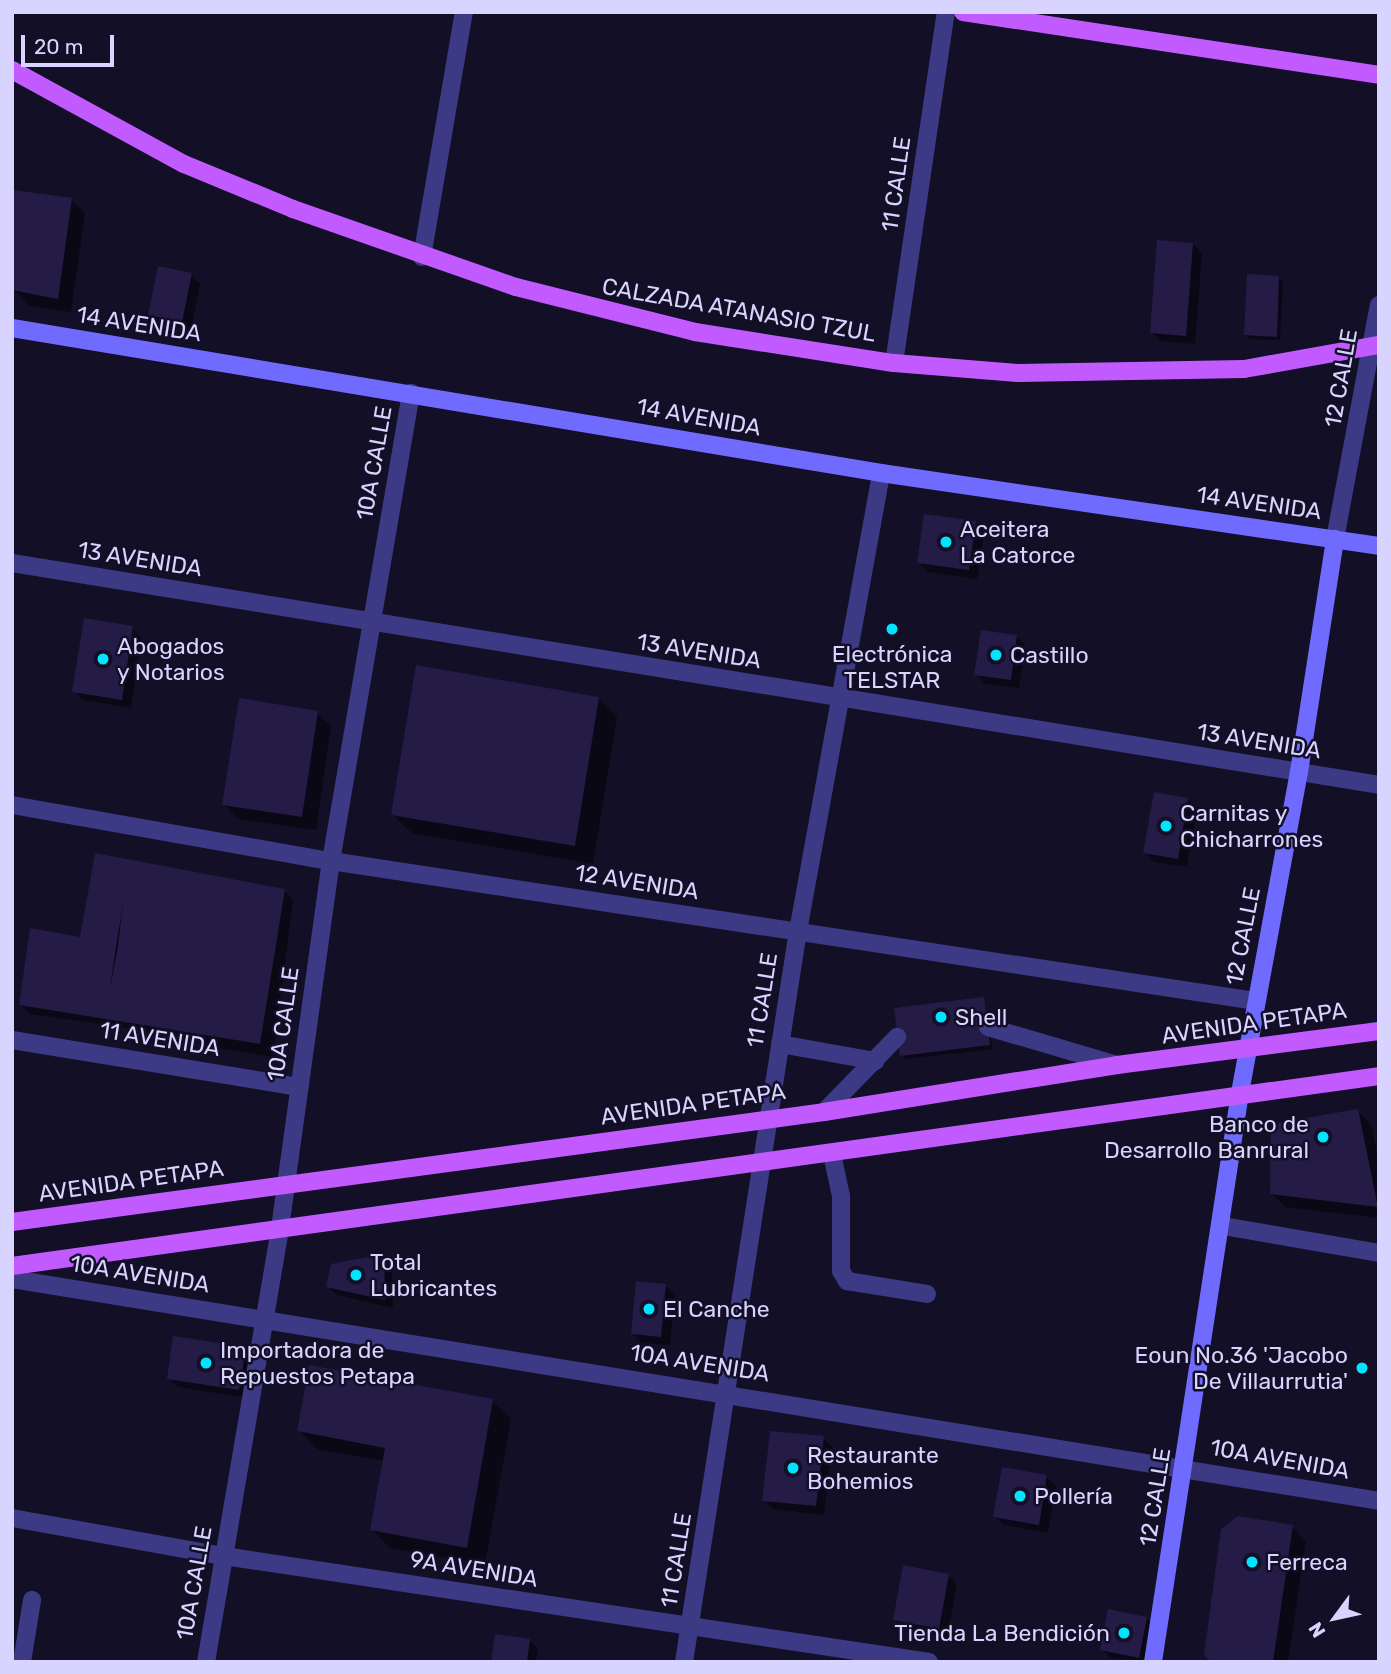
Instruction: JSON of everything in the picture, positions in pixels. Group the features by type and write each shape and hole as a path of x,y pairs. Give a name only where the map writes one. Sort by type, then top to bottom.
{"main road":[{"path":"963,12 1379,75"},
{"name":"CALZADA ATANASIO TZUL","path":"12,69 184,164 422,257 600,311 695,332 894,363 1018,373 1135,374 1244,369 1375,346"},
{"name":"14 AVENIDA","path":"12,328 881,472 1379,546"},
{"name":"12 CALLE","path":"1153,1662 1223,1226 1240,1093 1299,772 1335,539"},
{"name":"AVENIDA PETAPA","path":"12,1222 824,1112 1117,1065 1379,1031"},
{"path":"12,1266 832,1154 1240,1093 1379,1076"}],"street":[{"path":"422,257 464,12"},
{"name":"11 CALLE","path":"894,363 946,12"},
{"name":"12 CALLE","path":"1335,539 1375,346 1379,305"},
{"name":"10A CALLE","path":"206,1662 262,1318 280,1228 331,861 411,393"},
{"name":"11 CALLE","path":"684,1662 765,1163 768,1118 798,931 844,699 881,472"},
{"name":"13 AVENIDA","path":"12,563 1379,785"},
{"name":"12 AVENIDA","path":"12,805 331,861 1256,1001"},
{"path":"988,1027 1117,1065"},
{"path":"824,1112 897,1037"},
{"name":"11 AVENIDA","path":"12,1040 299,1087"},
{"path":"780,1044 875,1060"},
{"path":"832,1154 841,1196 841,1271 847,1282 927,1294"},
{"path":"1223,1226 1379,1254"},
{"name":"10A AVENIDA","path":"12,1279 1185,1467 1379,1501"},
{"name":"9A AVENIDA","path":"12,1518 224,1556 929,1662"},
{"path":"22,1662 32,1600"}],"building":[{"path":"13,190 72,198 58,299 12,290"},
{"path":"1157,240 1193,243 1186,336 1150,333"},
{"path":"158,266 192,273 182,322 148,315"},
{"path":"1247,274 1279,276 1277,337 1244,335"},
{"name":"Aceitera La Catorce","path":"924,514 976,521 969,570 917,563"},
{"name":"Abogados y Notarios","path":"84,618 133,626 122,700 72,692"},
{"name":"Castillo","path":"981,630 1017,635 1011,680 974,675"},
{"path":"416,665 599,697 575,846 391,815"},
{"path":"239,698 318,711 302,817 222,805"},
{"name":"Carnitas y Chicharrones","path":"1154,792 1188,798 1178,859 1143,853"},
{"path":"95,853 285,889 260,1044 19,1005 30,928 80,937","holes":["123,904 118,946 110,989"]},
{"name":"Shell","path":"984,997 990,1045 900,1056 894,1008"},
{"path":"1358,1109 1378,1207 1270,1194 1271,1124"},
{"name":"Total Lubricantes","path":"384,1254 385,1300 326,1287 331,1264"},
{"name":"El Canche","path":"636,1281 666,1284 661,1337 631,1334"},
{"name":"Importadora de Repuestos Petapa","path":"173,1336 246,1347 239,1390 167,1379"},
{"path":"309,1365 493,1399 467,1548 370,1530 385,1448 297,1431"},
{"name":"Restaurante Bohemios","path":"770,1431 824,1436 816,1506 762,1501"},
{"name":"Pollería","path":"1002,1467 1047,1475 1039,1525 993,1517"},
{"path":"1238,1516 1293,1525 1273,1662 1212,1662 1204,1655 1221,1529"},
{"path":"903,1565 949,1574 939,1629 893,1620"},
{"name":"Tienda La Bendición","path":"1108,1609 1147,1617 1139,1658 1100,1650"},
{"path":"495,1634 530,1639 527,1662 491,1662"}],"place":[{"name":"Aceitera La Catorce","path":"946,542"},
{"name":"Electrónica TELSTAR","path":"892,629"},
{"name":"Castillo","path":"996,655"},
{"name":"Abogados y Notarios","path":"103,659"},
{"name":"Carnitas y Chicharrones","path":"1166,826"},
{"name":"Shell","path":"941,1017"},
{"name":"Banco de Desarrollo Banrural","path":"1323,1137"},
{"name":"Total Lubricantes","path":"356,1275"},
{"name":"El Canche","path":"649,1309"},
{"name":"Importadora de Repuestos Petapa","path":"206,1363"},
{"name":"Eoun No.36 'Jacobo De Villaurrutia'","path":"1362,1368"},
{"name":"Restaurante Bohemios","path":"793,1468"},
{"name":"Pollería","path":"1020,1496"},
{"name":"Ferreca","path":"1252,1562"},
{"name":"Tienda La Bendición","path":"1124,1633"}]}
